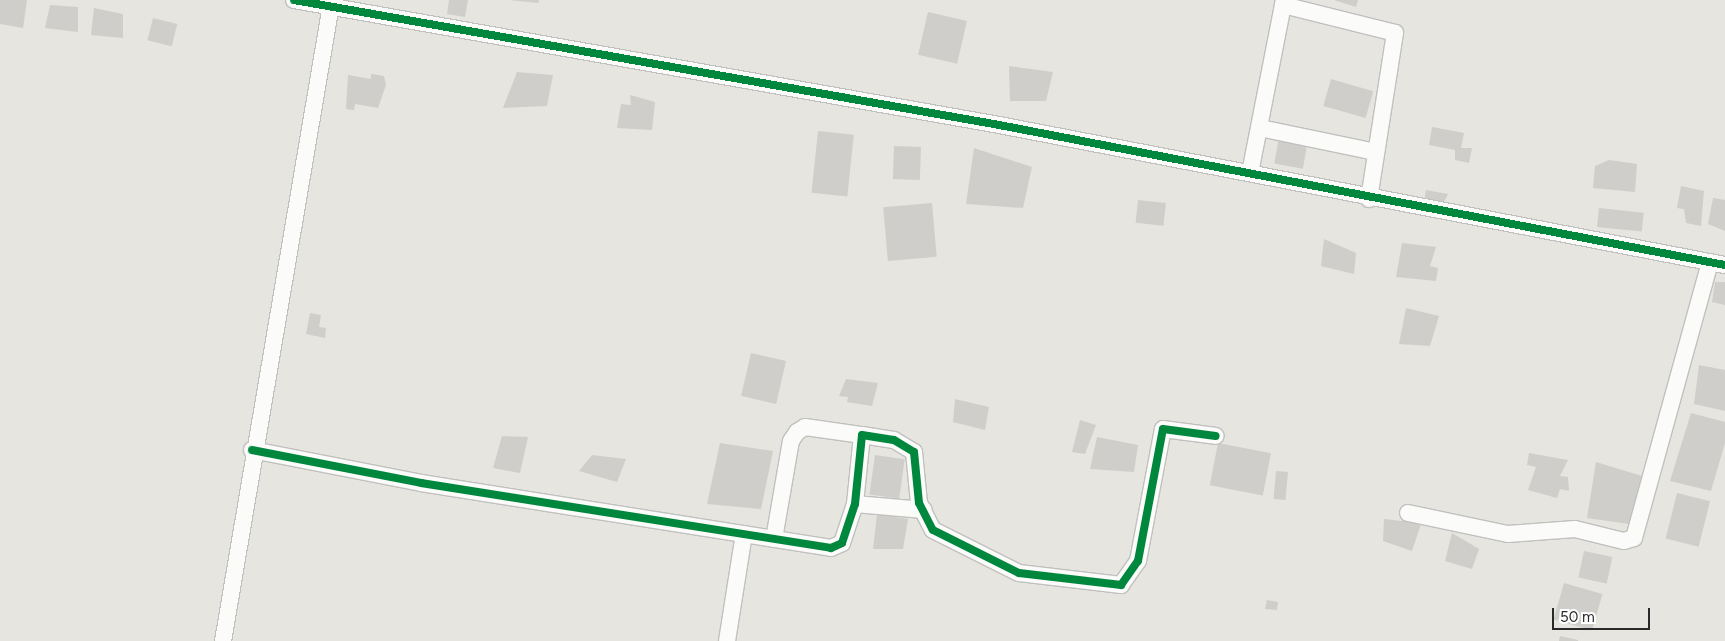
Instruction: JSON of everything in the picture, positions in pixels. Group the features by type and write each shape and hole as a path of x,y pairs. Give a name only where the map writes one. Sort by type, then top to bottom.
{"street":[{"path":"294,0 331,5 1250,173 1370,199 1718,264 1634,538 1624,541 1576,529 1508,534 1408,513"},
{"path":"1250,173 1283,3 1395,33 1370,199"},
{"path":"222,641 252,450 331,5"},
{"path":"1260,128 1376,152"},
{"path":"774,539 791,441 797,432 805,427 894,440 914,452 917,494 933,530 1019,573 1121,586 1138,560 1163,429 1216,436"},
{"path":"252,450 421,483 831,548 842,543 855,504 862,435"},
{"path":"855,504 924,510"},
{"path":"727,641 744,534"}],"building":[{"path":"0,0 27,0 23,28 0,24"},
{"path":"449,0 468,0 465,17 447,14"},
{"path":"509,0 539,0 538,3"},
{"path":"1334,0 1358,0 1356,7"},
{"path":"50,5 78,7 78,32 45,28"},
{"path":"94,8 123,14 123,38 91,35"},
{"path":"928,12 967,21 957,64 918,55"},
{"path":"153,18 177,24 172,46 147,40"},
{"path":"1009,66 1053,72 1046,101 1010,101"},
{"path":"517,72 553,75 547,106 503,108"},
{"path":"371,74 384,76 386,85 378,108 355,104 354,110 346,109 348,75 371,79"},
{"path":"1331,79 1373,91 1366,118 1323,106"},
{"path":"630,95 655,102 652,130 617,128 621,104 631,105"},
{"path":"1432,127 1464,133 1461,148 1472,148 1469,163 1455,160 1455,150 1429,145"},
{"path":"818,131 854,135 847,196 812,193"},
{"path":"1279,137 1308,142 1303,169 1274,164"},
{"path":"894,146 921,147 920,180 893,179"},
{"path":"974,148 1032,167 1023,208 966,204"},
{"path":"1609,160 1637,164 1635,192 1593,188 1595,166"},
{"path":"1681,186 1704,191 1701,226 1686,223 1684,209 1677,208"},
{"path":"1426,190 1448,194 1444,202 1424,202"},
{"path":"1713,198 1725,200 1725,231 1708,224"},
{"path":"1138,200 1166,203 1163,226 1136,223"},
{"path":"932,203 937,257 888,261 883,207"},
{"path":"1599,208 1644,213 1642,232 1597,227"},
{"path":"1324,239 1356,253 1354,274 1321,266"},
{"path":"1402,243 1436,247 1430,266 1438,268 1436,281 1396,277"},
{"path":"1715,282 1725,282 1725,305 1712,302"},
{"path":"1406,308 1439,316 1430,346 1399,344"},
{"path":"310,313 321,315 319,327 326,328 325,338 306,334"},
{"path":"751,353 786,361 776,404 741,396"},
{"path":"1699,365 1725,370 1725,411 1694,404"},
{"path":"846,379 878,383 872,406 847,402 848,397 839,396"},
{"path":"955,399 989,407 985,430 953,422"},
{"path":"1691,413 1725,422 1725,443 1711,491 1670,481"},
{"path":"1080,420 1096,425 1085,454 1072,452"},
{"path":"502,436 528,437 520,473 493,468"},
{"path":"1097,437 1138,445 1134,472 1090,469"},
{"path":"720,443 773,451 761,509 707,504"},
{"path":"1218,443 1271,453 1263,496 1210,485"},
{"path":"1529,453 1568,460 1560,476 1568,477 1569,491 1560,489 1557,498 1528,490 1536,467 1527,465"},
{"path":"592,455 626,459 617,482 579,471"},
{"path":"875,455 905,459 899,499 869,495"},
{"path":"1596,462 1642,476 1629,524 1587,518"},
{"path":"1276,471 1288,472 1286,500 1274,499"},
{"path":"1677,493 1710,501 1699,547 1666,539"},
{"path":"1408,513 1422,521 1412,551 1383,541 1384,519 1402,521"},
{"path":"877,514 908,519 903,549 873,549"},
{"path":"1452,533 1479,549 1472,569 1445,561"},
{"path":"1584,551 1612,557 1607,583 1578,577"},
{"path":"1564,583 1602,594 1592,631 1554,620"},
{"path":"1267,600 1278,602 1277,610 1265,609"},
{"path":"1560,636 1578,640 1578,641 1559,641"}],"cycle path":[{"path":"294,0 994,124 1725,265"},
{"path":"252,450 421,483 831,548 842,543 855,504 862,435 894,440 914,452 919,503 933,530 1019,573 1121,585 1138,561 1163,429 1216,436"}]}
